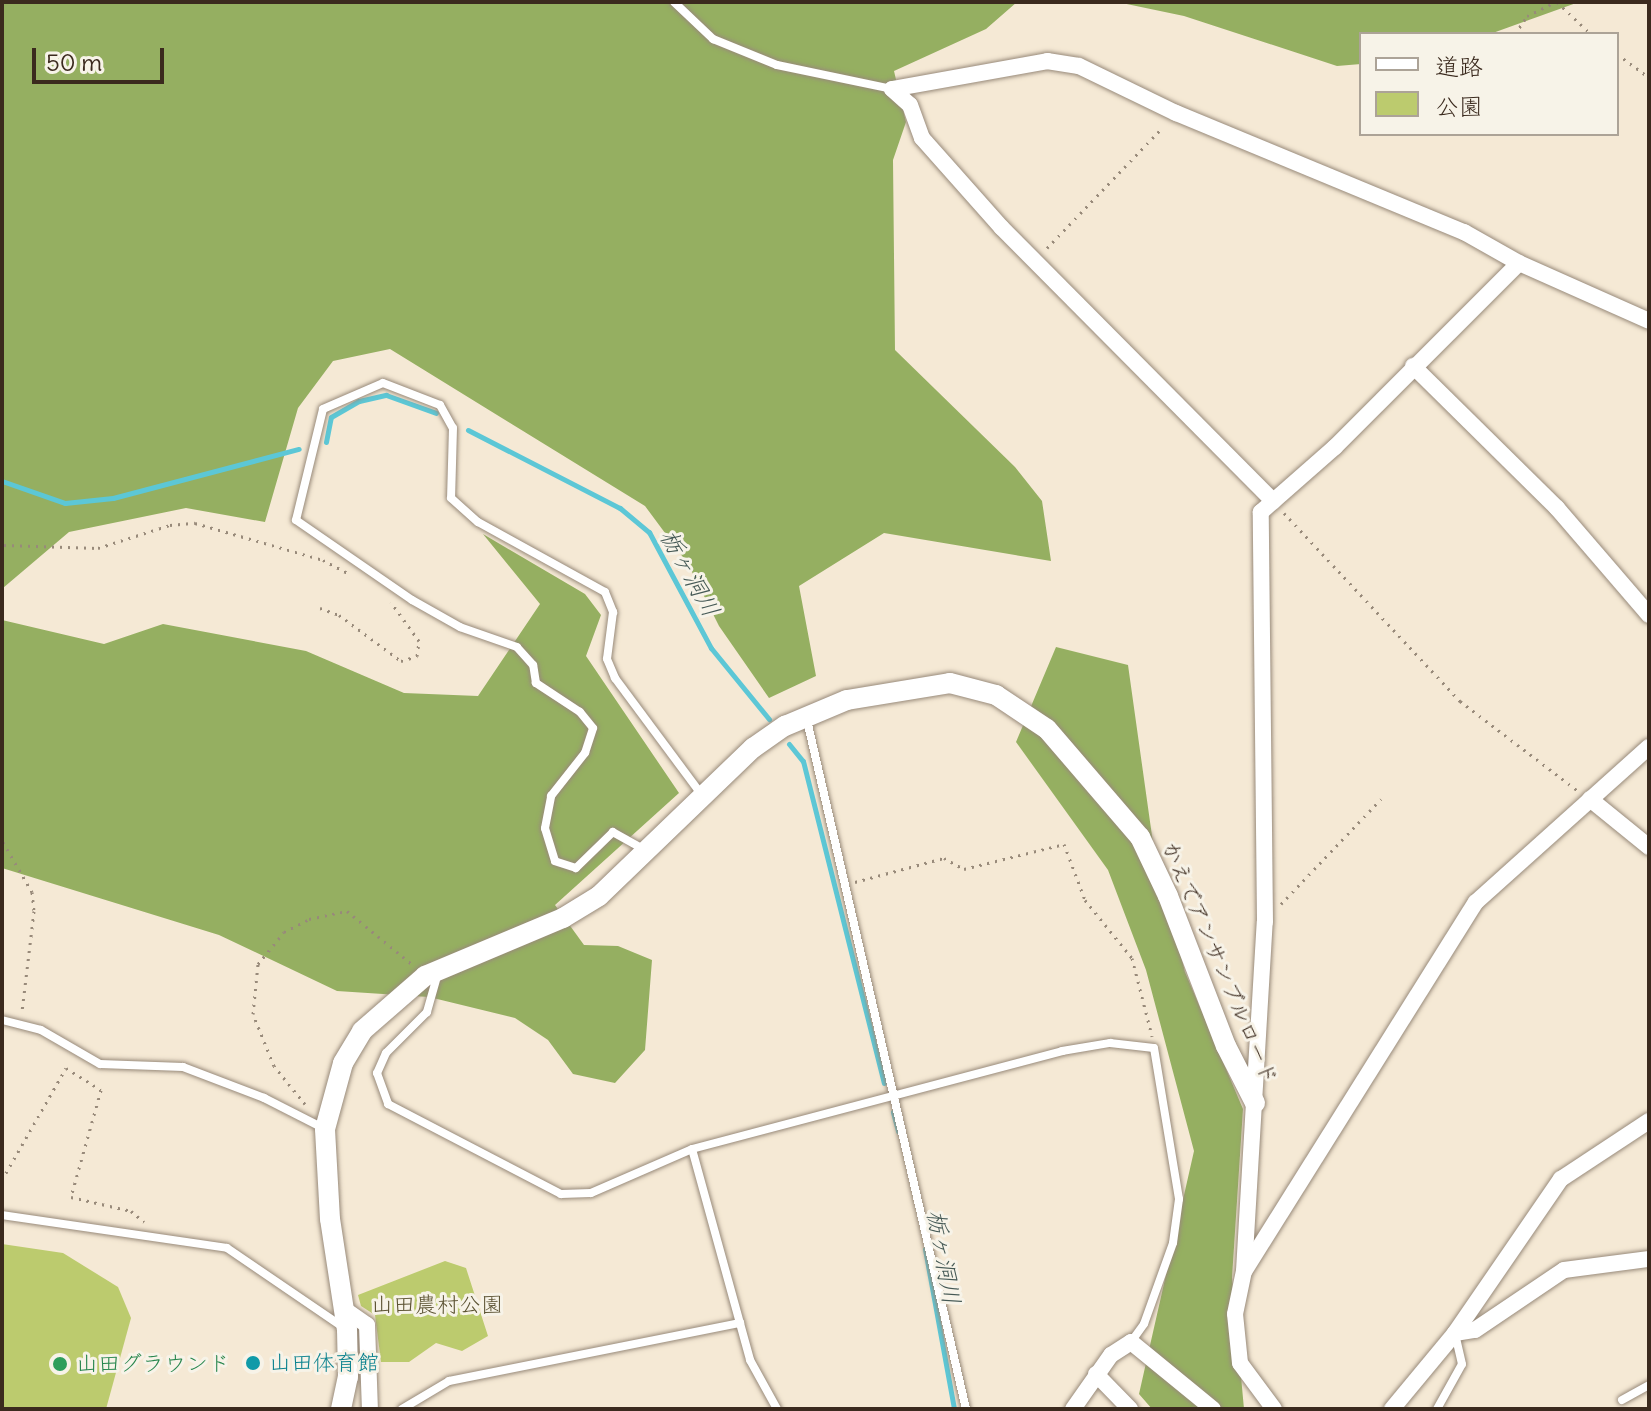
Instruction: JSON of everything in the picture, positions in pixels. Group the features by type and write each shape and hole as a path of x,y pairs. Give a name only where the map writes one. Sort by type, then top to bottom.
{"street":[{"path":"892,89 1047,61 1079,66 1176,113 1464,232 1519,263 1649,321"},
{"path":"892,89 910,105 922,138 1036,260 1273,501"},
{"path":"1274,1409 1240,1363 1235,1314 1244,1271 1243,1219 1255,1103 1265,922 1261,512 1519,263"},
{"path":"1413,366 1557,508 1649,615"},
{"name":"かえでアンサンブルロード","path":"341,1409 348,1377 345,1320 330,1219 325,1129 343,1063 362,1031 432,974 563,918 599,896 701,794 753,748 806,716 847,700 950,683 996,695 1047,729 1140,837 1168,896 1226,1046 1255,1103"},
{"path":"1244,1271 1476,902 1649,747"},
{"path":"1590,799 1649,847"},
{"path":"1392,1409 1455,1333 1561,1179 1649,1121"},
{"path":"1455,1333 1475,1330 1564,1270 1649,1259"},
{"path":"345,1320 367,1325 370,1409"},
{"path":"1073,1409 1111,1355 1131,1342 1213,1409"},
{"path":"1096,1374 1130,1409"}],"lane":[{"path":"674,2 713,39 777,65 892,89"},
{"path":"645,850 613,832 576,868 555,861 545,828 551,796 585,753 593,728 580,712 536,683 533,665 517,647 460,627 412,600 296,520 323,409 383,383 440,405 453,428 451,498 478,522 605,592 613,612 607,659 615,678 701,794"},
{"path":"806,716 896,1093 966,1409"},
{"path":"432,974 427,1012 386,1053 377,1073 388,1104 561,1194 591,1193 692,1149 1062,1051 1110,1043 1154,1048 1179,1199 1173,1243 1144,1324 1131,1342"},
{"path":"2,1020 23,1023 100,1064 183,1067 264,1098 325,1129"},
{"path":"692,1149 750,1360 777,1409"},
{"path":"2,1215 227,1248 345,1320"},
{"path":"402,1409 413,1399 464,1377 740,1323"},
{"path":"1437,1409 1462,1364 1455,1333"},
{"path":"1622,1400 1649,1385"}],"path":[{"path":"1516,32 1527,16 1556,2 1589,32"},
{"path":"1619,55 1649,77"},
{"path":"1036,260 1176,113"},
{"path":"1273,501 1460,701 1590,799"},
{"path":"4,545 87,549 170,525 195,523 323,560 351,575"},
{"path":"320,608 339,615 401,661 417,656 419,641 386,597"},
{"path":"1265,922 1381,799"},
{"path":"3,842 32,892 34,911 23,1023"},
{"path":"847,885 944,858 964,869 1064,844 1085,900 1132,958 1154,1048"},
{"path":"325,1129 274,1066 253,1014 258,964 284,932 309,919 347,911 432,974"},
{"path":"2,1180 66,1068 101,1090 71,1197 131,1211 161,1238"}],"green space":[{"path":"2,2 1017,2 986,29 894,71 906,122 893,160 895,350 1015,467 1042,501 1051,561 884,533 799,586 816,676 769,698 719,626 688,564 645,506 390,349 333,361 298,408 265,522 186,508 69,532 3,588 2,595"},
{"path":"1117,2 1579,2 1496,32 1359,32 1359,64 1337,66 1184,16"},
{"path":"483,534 585,594 601,615 586,656 679,793 555,905 584,945 618,946 652,960 645,1050 615,1083 573,1074 548,1040 515,1018 429,997 337,991 219,935 2,868 2,620 104,644 163,624 306,651 404,693 478,696 540,604"},
{"path":"1056,647 1128,665 1153,843 1185,972 1243,1109 1232,1278 1244,1409 1152,1409 1139,1394 1194,1151 1146,970 1108,870 1016,742"},
{"name":"山田グラウンド","path":"2,1244 63,1253 118,1287 131,1318 106,1409 2,1409"},
{"name":"山田農村公園","path":"445,1261 466,1268 488,1336 462,1351 436,1343 409,1362 381,1362 375,1315 361,1306 358,1295"}],"waterway":[{"name":"栃ヶ洞川","path":"326,442 331,417 359,401 386,395 436,413"},
{"name":"栃ヶ洞川","path":"468,430 620,508 649,532 711,648 769,719"},
{"name":"栃ヶ洞川","path":"2,481 65,503 113,498 299,449"},
{"name":"栃ヶ洞川","path":"789,744 803,761 884,1083"},
{"name":"栃ヶ洞川","path":"893,1112 898,1131"},
{"name":"栃ヶ洞川","path":"925,1249 954,1409"}],"place":[{"name":"山田体育館","path":"253,1363"},
{"name":"山田グラウンド","path":"60,1364"}]}
